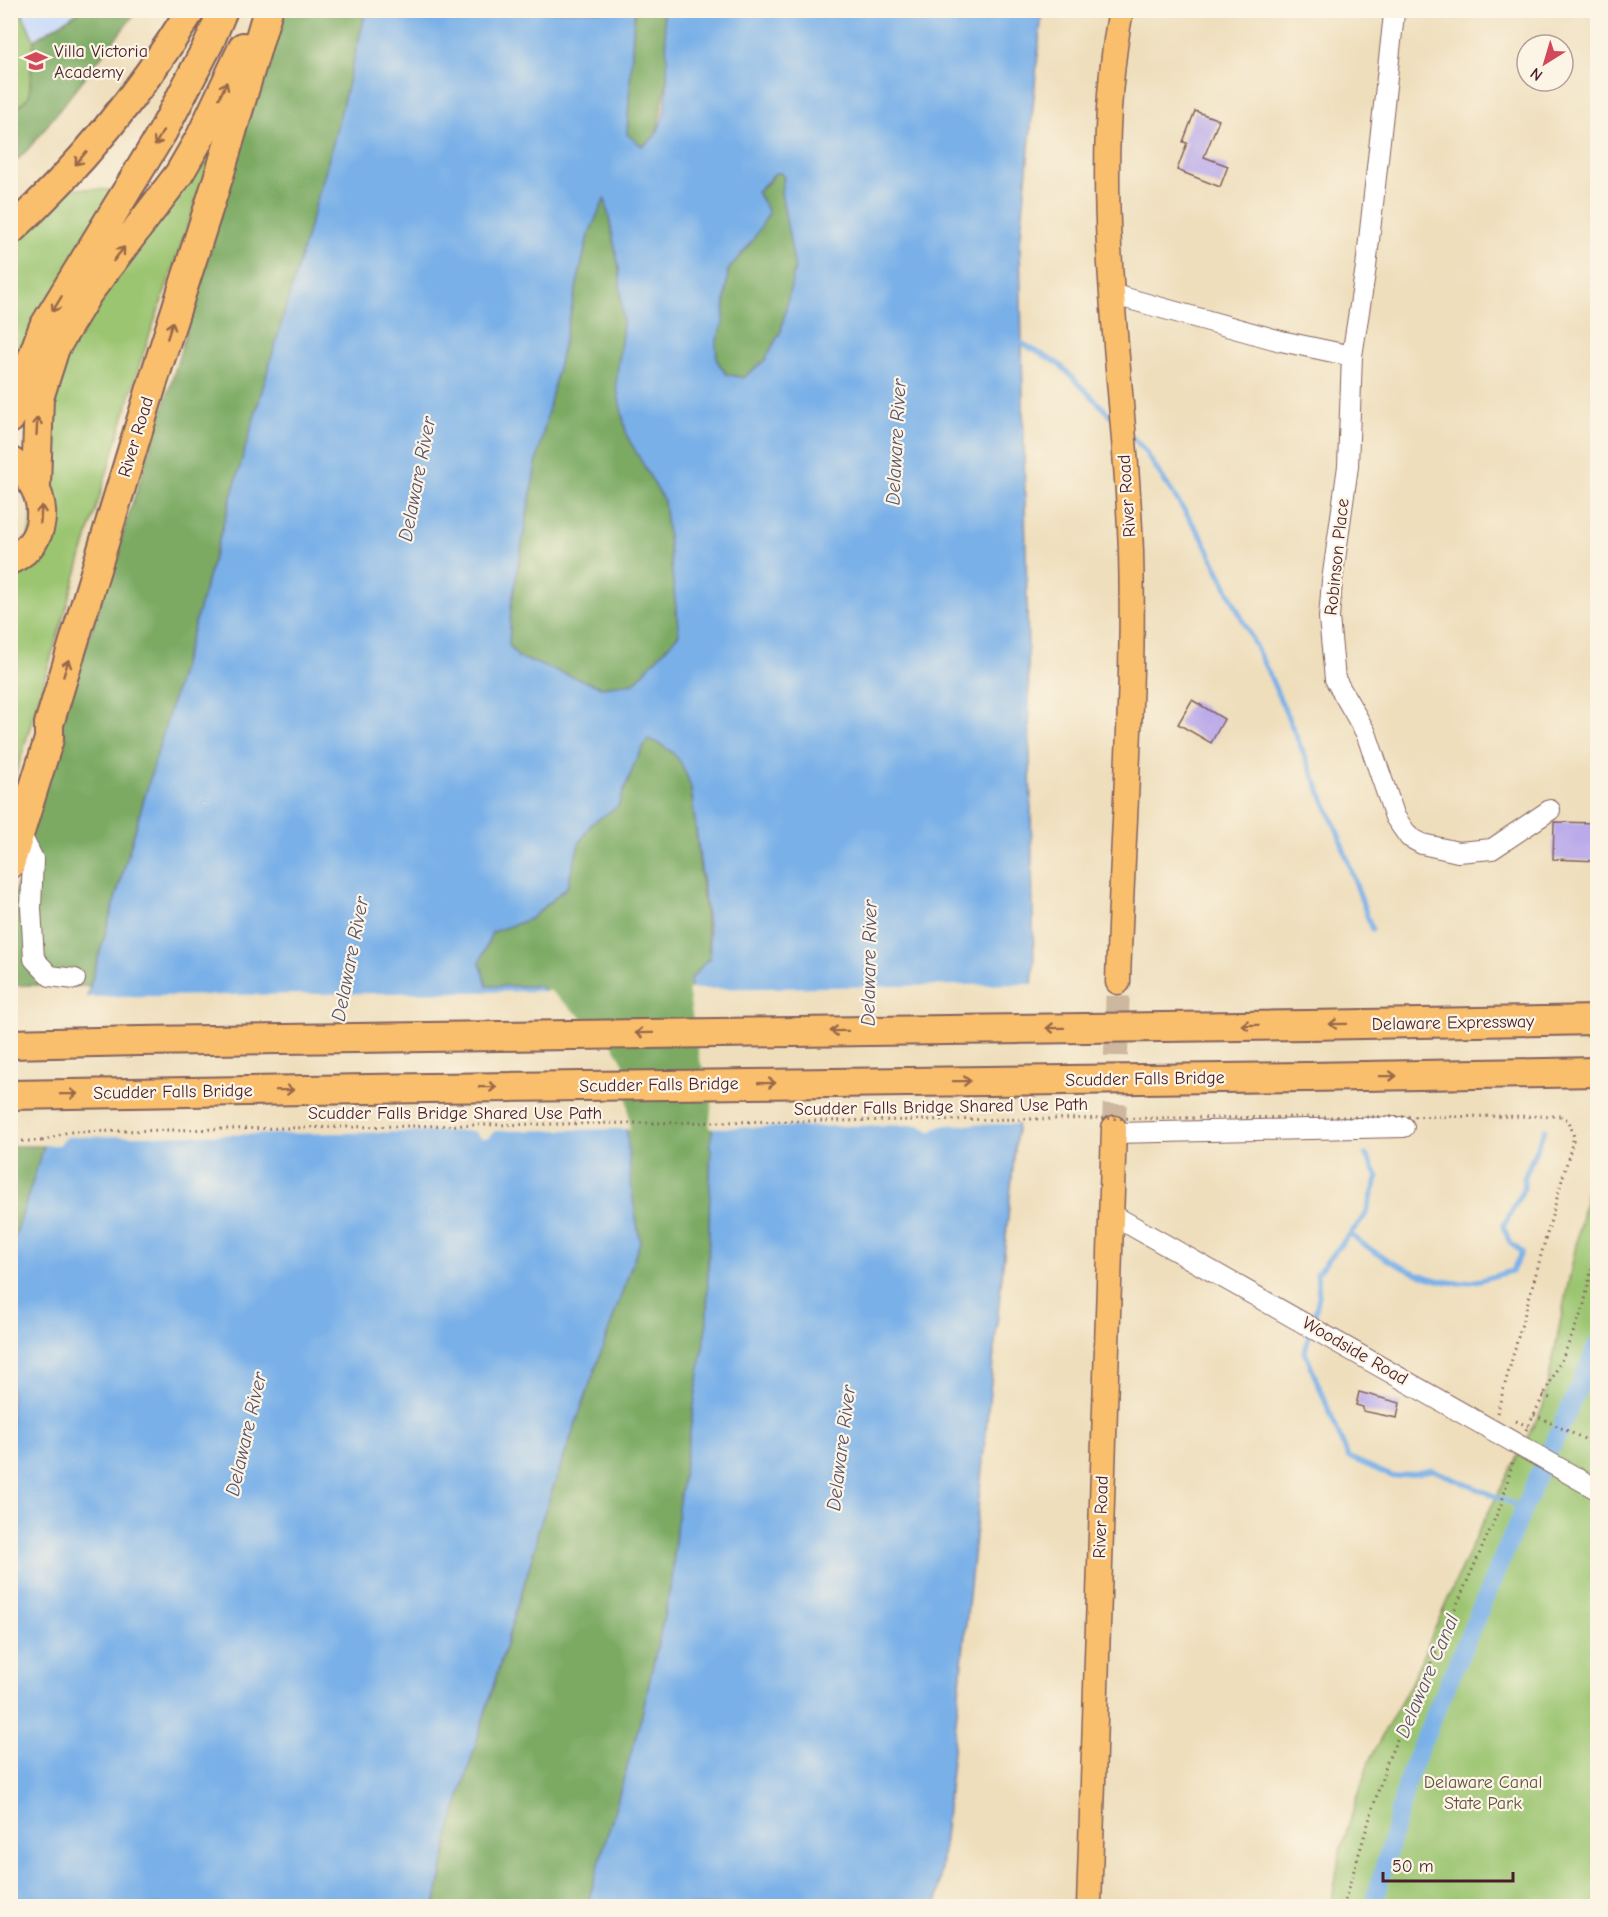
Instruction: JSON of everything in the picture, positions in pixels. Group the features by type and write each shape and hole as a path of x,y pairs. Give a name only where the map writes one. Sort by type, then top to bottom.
{"highway":[{"path":"10,231 73,168 105,129 150,72 191,10"},
{"path":"10,419 43,328 162,133 209,43 223,10"},
{"path":"13,561 30,546 38,532 42,508 36,485 39,398 55,348 88,293 179,174 201,136 261,10"},
{"name":"River Road","path":"10,864 15,826 49,739 49,724 152,385 221,170 268,10"},
{"path":"10,461 26,471 36,485"},
{"name":"Delaware Expressway","path":"10,1044 1592,1021"},
{"name":"Scudder Falls Bridge","path":"10,1095 1587,1073"}],"main road":[{"name":"River Road","path":"1118,982 1131,644 1131,553 1111,294 1107,158 1110,87 1121,10"},
{"name":"River Road","path":"1089,1906 1114,1130"}],"street":[{"name":"Robinson Place","path":"1394,14 1366,267 1352,356 1348,466 1329,618 1337,686 1366,734 1395,817 1409,837 1422,844 1458,852 1492,849 1550,810"},
{"path":"1111,294 1281,341 1352,356"},
{"path":"15,826 33,860 31,908 34,959 50,976 75,979"},
{"path":"1114,1130 1404,1127"},
{"name":"Woodside Road","path":"1111,1215 1329,1336 1598,1490"}],"path":[{"name":"Scudder Falls Bridge Shared Use Path","path":"10,1141 42,1141 68,1132 263,1128 1076,1118 1561,1116 1569,1121 1574,1137 1500,1398 1498,1412"},
{"path":"1528,1426 1562,1359 1583,1309 1598,1239"},
{"path":"1543,1395 1552,1400"},
{"path":"1534,1414 1588,1441 1598,1442"},
{"path":"1343,1906 1387,1762 1501,1505 1515,1454"}],"shaded area":[{"name":"Villa Victoria Academy","path":"11,11 112,11 11,112"}],"green space":[{"path":"11,11 21,11 34,40 29,96 11,114"},
{"path":"80,11 137,11 30,147 11,166 11,114 29,96 34,40"},
{"path":"280,11 366,11 330,155 90,986 11,985 11,908 49,761 171,384"},
{"path":"637,11 663,11 670,64 656,136 642,146 627,135 634,14"},
{"path":"217,142 141,360 11,790 11,587 25,563 44,424 68,338 208,148"},
{"path":"775,173 781,173 785,178 781,192 795,268 781,331 765,360 743,378 726,374 717,361 716,343 723,323 728,270 753,240 762,200 757,192 769,182"},
{"path":"65,188 112,190 11,394 11,240"},
{"path":"605,197 619,267 623,324 616,385 627,436 664,501 679,634 634,683 601,687 518,657 509,646 511,607 536,464 588,236"},
{"path":"648,739 665,747 677,757 685,770 691,788 710,957 690,980 716,1094 711,1141 707,1322 678,1509 672,1580 642,1715 587,1906 435,1906 452,1823 536,1544 537,1533 640,1242 632,1193 539,986 487,986 480,962 492,932 530,919 567,887 579,844 591,824 618,806 635,762"},
{"name":"Delaware Canal State Park","path":"1597,1142 1597,1906 1331,1906 1340,1852 1370,1759 1410,1685 1473,1542 1543,1407"},
{"path":"10,1146 44,1146 11,1250"}],"water":[{"name":"Delaware River","path":"366,11 637,11 634,14 627,134 642,146 655,136 665,106 667,74 663,11 1042,11 1020,244 1034,964 937,1906 587,1906 642,1715 672,1580 678,1509 707,1322 711,1141 716,1094 702,1057 690,980 710,957 709,933 691,788 685,770 677,757 665,747 648,739 635,762 618,806 591,824 579,844 567,887 530,919 492,932 480,962 487,986 539,986 608,1044 621,1066 632,1193 640,1242 537,1533 536,1544 452,1823 435,1906 11,1906 11,1250 44,1146 330,155","holes":["775,173 781,173 784,178 781,192 795,268 781,331 765,360 743,378 726,374 717,361 716,343 723,323 728,270 753,240 769,213 757,192","605,198 619,267 623,324 616,385 627,436 664,501 679,634 634,683 601,687 518,657 509,645 511,607 536,464 588,236"]}],"pier":[{"path":"1035,984 1021,1124 941,1125 931,1132 919,1125 709,1128 713,1095 699,1058 688,989"},
{"path":"550,991 611,1042 624,1064 630,1129 495,1131 488,1138 482,1138 473,1131 67,1137 59,1145 41,1145 84,997"}],"building":[{"path":"1195,111 1219,120 1204,157 1228,166 1220,187 1177,170 1187,143 1183,142"},
{"path":"1192,700 1224,719 1211,743 1178,724"},
{"path":"1554,822 1598,823 1597,861 1553,859"},
{"path":"1359,1392 1400,1403 1397,1418 1363,1411 1363,1407 1356,1405"}],"waterway":[{"path":"1016,340 1059,364 1115,420"},
{"path":"1132,437 1142,447 1203,539 1270,676 1337,830 1372,930"},
{"path":"1350,1234 1387,1259 1429,1278 1458,1283 1471,1282 1512,1271 1522,1252 1511,1244 1503,1227 1524,1188 1524,1178 1545,1129"},
{"path":"1313,1322 1319,1296 1317,1273 1365,1216 1378,1177 1366,1155"},
{"path":"1310,1331 1305,1352 1348,1457 1394,1477 1433,1470 1523,1508"},
{"name":"Delaware Canal","path":"1563,1422 1598,1344"},
{"name":"Delaware Canal","path":"1551,1448 1559,1432"},
{"name":"Delaware Canal","path":"1373,1906 1411,1769 1540,1471"}],"tunnel":[{"path":"1114,1128 1118,982"}],"place":[{"name":"Villa Victoria Academy","path":"36,61"}]}
